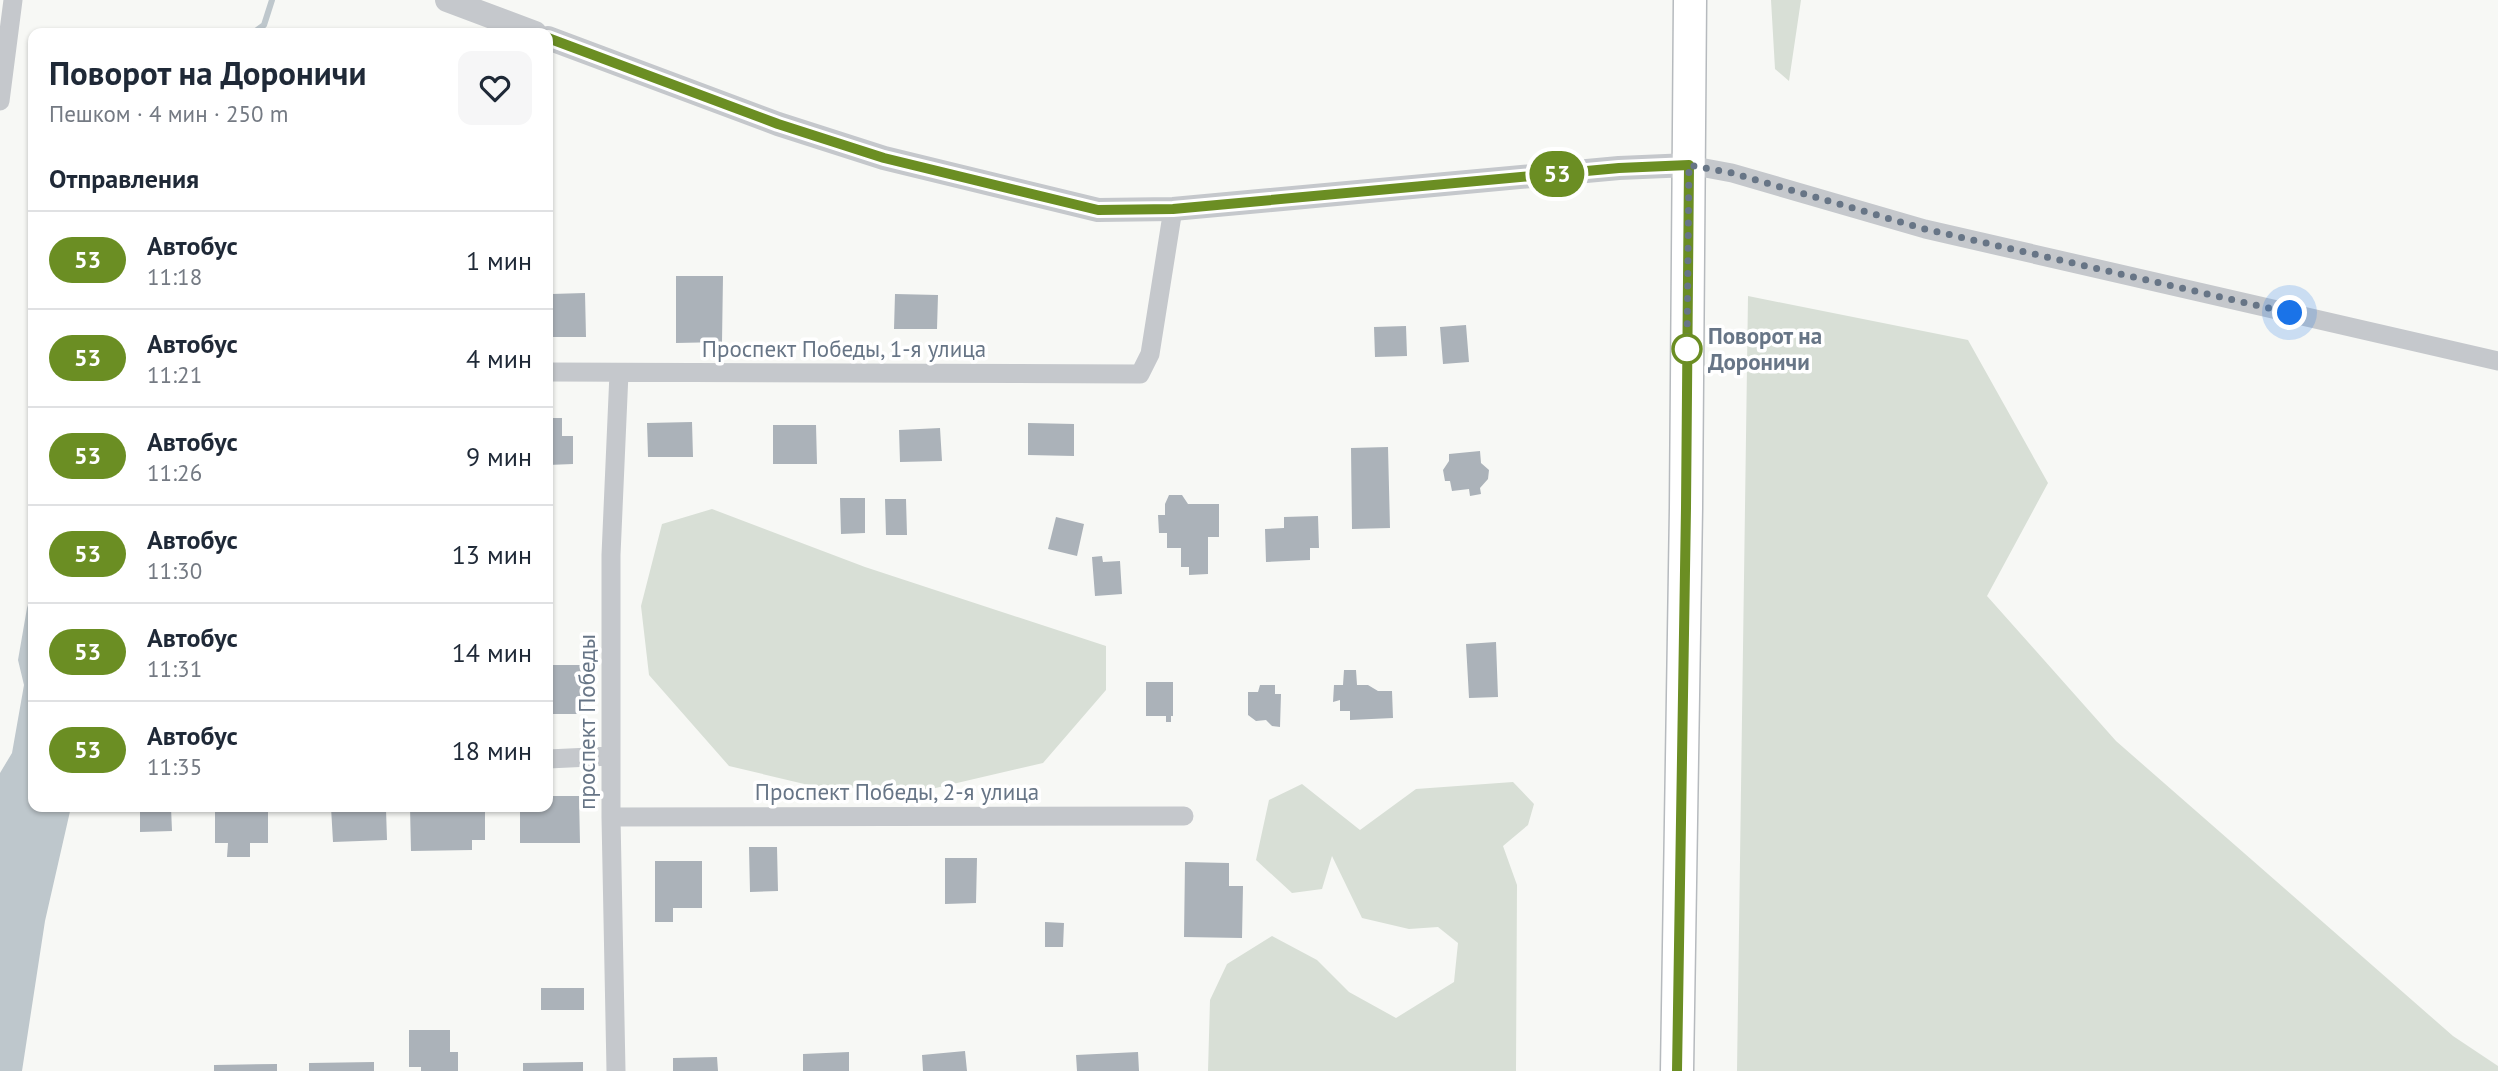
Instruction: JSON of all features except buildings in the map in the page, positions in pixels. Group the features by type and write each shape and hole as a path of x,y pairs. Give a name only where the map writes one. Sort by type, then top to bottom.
{"main road":[{"path":"1677,1071 1686,508 1690,0"}],"street":[{"path":"0,101 13,0"},
{"path":"447,0 522,28"},
{"path":"553,40 778,124 884,158 1098,210 1173,209 1619,168 1689,165 1732,173 1925,229 2498,361"},
{"name":"Проспект Победы, 1-я улица","path":"553,372 1140,374 1150,354 1173,209"},
{"name":"проспект Победы","path":"616,1071 611,817 611,555 619,373"},
{"path":"553,758 611,756"},
{"name":"Проспект Победы, 2-я улица","path":"611,817 1184,816"}],"shaded area":[{"path":"1771,0 1801,0 1789,81 1775,69"},
{"path":"1748,296 1968,340 2048,483 1987,596 2116,741 2453,1036 2498,1066 2498,1071 1737,1071"},
{"path":"712,509 865,567 1106,646 1106,690 1043,763 927,790 817,787 729,766 649,675 641,606 662,524"},
{"path":"28,605 28,812 70,812 45,921 22,1071 0,1071 0,773 12,753 24,685 18,660"},
{"path":"1513,782 1534,804 1528,825 1503,846 1517,885 1516,1071 1208,1071 1210,1000 1227,964 1272,936 1317,960 1349,992 1396,1018 1454,982 1458,943 1438,927 1409,929 1362,918 1332,856 1322,889 1292,893 1256,860 1269,800 1302,784 1360,830 1416,789"}],"waterway":[{"path":"260,28 264,25 272,0"}],"bus line":[{"name":"53","path":"553,40 778,124 884,158 1098,210 1173,209 1619,168 1689,165 1677,1071"}],"place":[{"name":"Поворот на Дороничи","path":"1687,349"}],"route":[{"path":"1687,349 1689,165 1732,173 1925,229 2290,313"}]}
